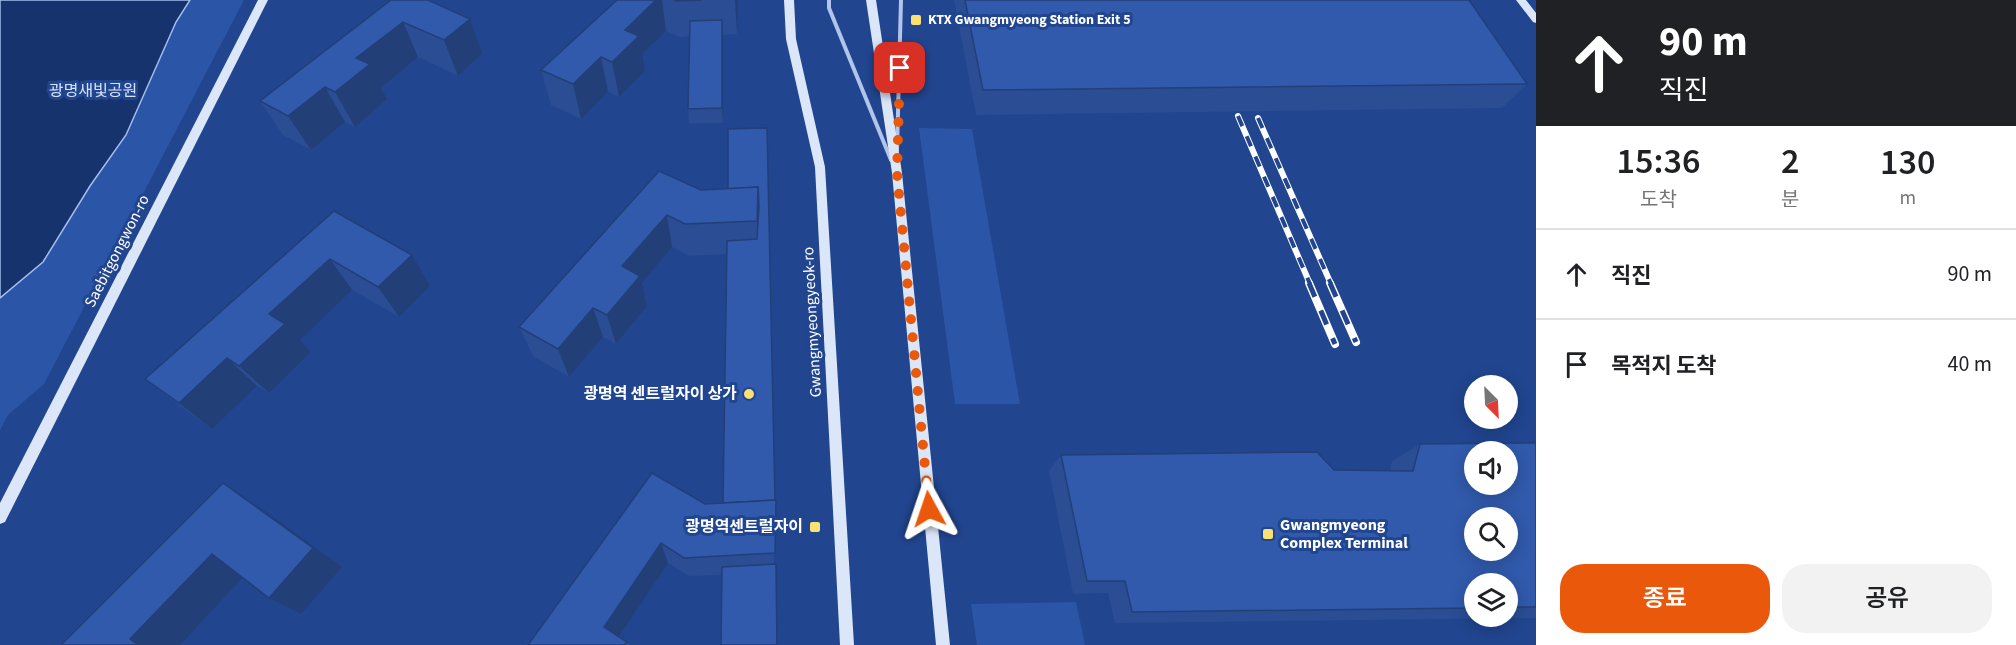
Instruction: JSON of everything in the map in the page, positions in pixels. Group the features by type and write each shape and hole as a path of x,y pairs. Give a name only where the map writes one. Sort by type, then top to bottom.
{"street":[{"name":"Saebitgongwon-ro","path":"0,517 263,0"},
{"name":"Gwangmyeongyeok-ro","path":"789,0 791,39 820,167 847,645"},
{"path":"871,0 897,173 943,645"},
{"path":"1521,0 1536,20"}],"lane":[{"path":"829,0 829,8 897,173"},
{"path":"897,173 901,0"}],"green space":[{"name":"광명새빛공원","path":"0,0 244,0 44,384 8,415 0,430"},
{"path":"919,128 972,129 1020,404 955,404"},
{"path":"1076,602 1085,645 977,645 971,604"}],"shaded area":[{"path":"0,0 190,0 176,22 126,135 90,186 43,262 0,298"}],"building":[{"path":"391,0 428,0 470,19 444,40 403,22 356,58 370,64 335,92 325,87 288,116 260,101"},
{"path":"617,0 656,0 625,30 639,36 612,62 601,57 573,84 541,70"},
{"path":"965,0 1469,0 1527,84 983,90"},
{"path":"722,20 722,108 688,109 690,21"},
{"name":"광명역 센트럴자이 상가","path":"767,128 775,500 723,503 727,241 757,239 759,207 758,187 728,189 728,129"},
{"path":"659,171 701,190 758,187 757,221 685,224 667,215 622,266 640,276 607,315 593,308 558,349 519,327"},
{"path":"334,211 412,255 378,287 330,259 269,314 285,324 239,366 227,358 179,403 145,379"},
{"name":"Gwangmyeong Complex Terminal","path":"1518,443 1536,443 1536,607 1518,607 1518,573 1464,573 1464,608 1132,612 1125,581 1087,581 1061,455 1317,452 1334,470 1413,471 1420,444 1464,444 1464,495 1518,495"},
{"path":"652,473 705,504 776,500 775,553 684,558 661,543 604,627 627,642 624,645 528,645"},
{"path":"223,483 313,548 269,598 212,554 130,639 138,645 61,645"},
{"path":"776,564 777,645 721,645 722,567"}],"railway":[{"path":"1238,116 1310,284"},
{"path":"1258,118 1331,284"},
{"path":"1309,283 1335,344"},
{"path":"1330,283 1356,342"}],"place":[{"name":"KTX Gwangmyeong Station Exit 5","path":"916,20"},
{"name":"광명역 센트럴자이 상가","path":"749,394"},
{"name":"광명역센트럴자이","path":"815,527"},
{"name":"Gwangmyeong Complex Terminal","path":"1268,534"}],"route":[{"path":"900,68 897,173 929,509"}]}
